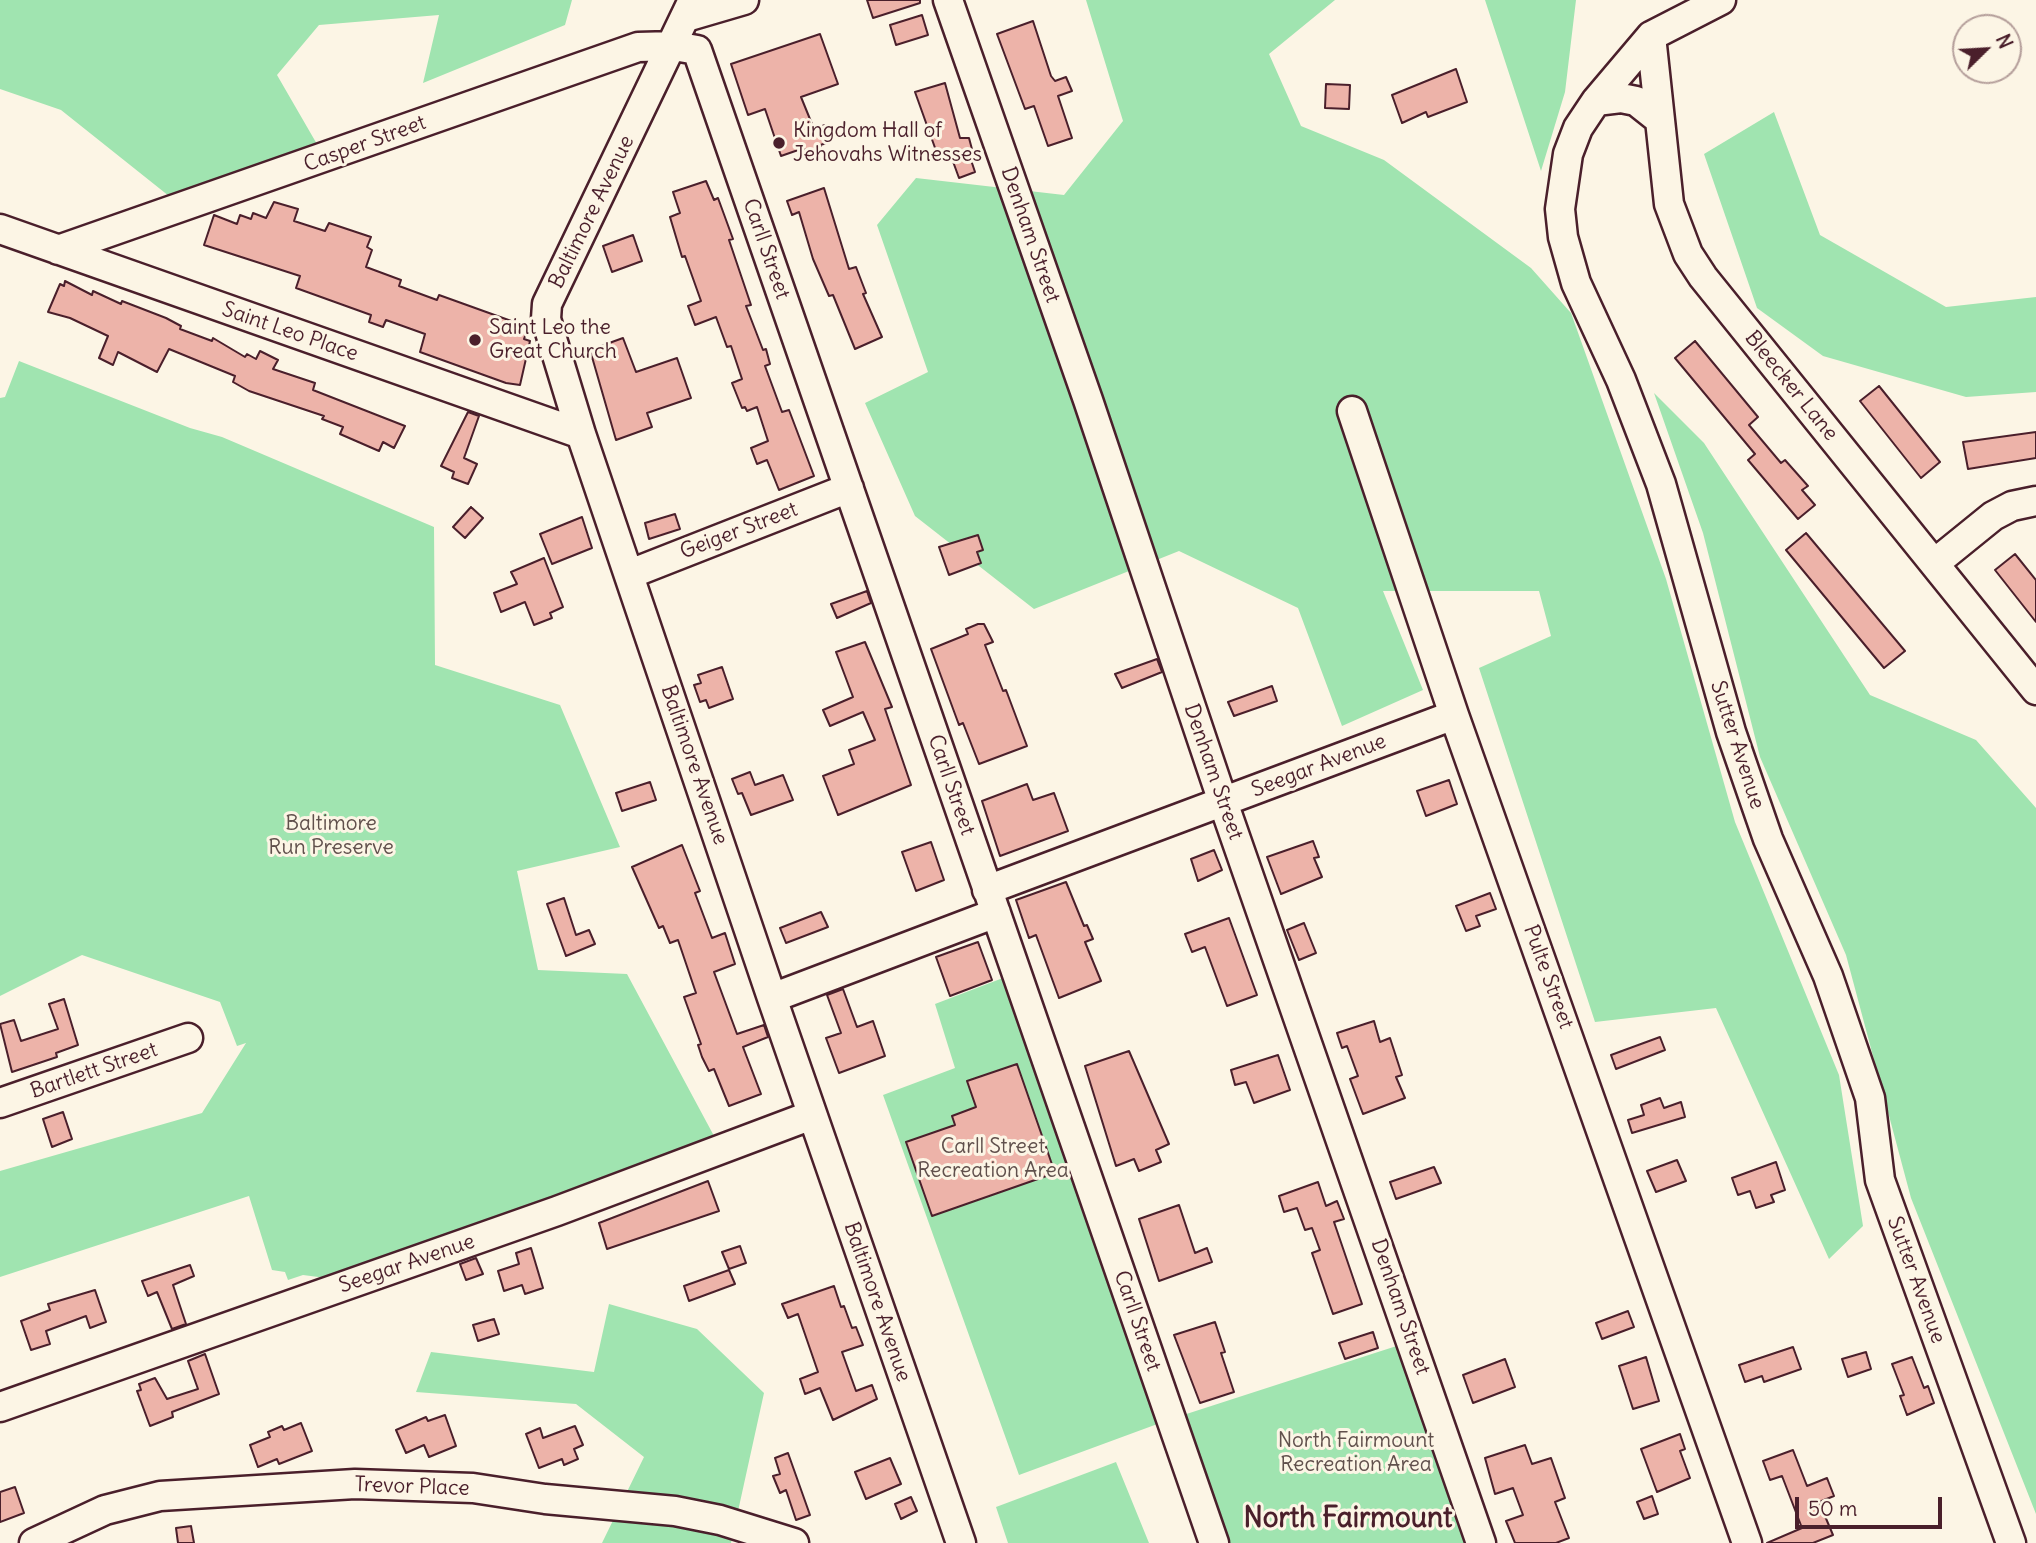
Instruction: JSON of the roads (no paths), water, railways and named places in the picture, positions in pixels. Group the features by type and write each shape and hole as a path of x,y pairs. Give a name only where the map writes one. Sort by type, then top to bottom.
{"street":[{"path":"690,8 744,0"},
{"name":"Denham Street","path":"948,0 1481,1543"},
{"name":"Sutter Avenue","path":"1721,0 1651,36 1596,101 1578,128 1562,181 1563,237 1576,283 1621,380 1661,484 1731,732 1768,839 1828,976 1866,1086 1880,1180 2011,1543"},
{"name":"Baltimore Avenue","path":"690,8 674,46 547,304 546,319 581,434 772,998 961,1543"},
{"name":"Bleecker Lane","path":"1651,36 1669,204 1683,242 1703,278 2036,690"},
{"name":"Casper Street","path":"58,250 638,47 674,46"},
{"name":"Carll Street","path":"674,46 697,50 1214,1543"},
{"path":"1596,101 1621,97 1636,101 1660,120"},
{"name":"Saint Leo Place","path":"0,229 581,434"},
{"name":"Pulte Street","path":"1352,411 1454,715 1747,1543"},
{"name":"Geiger Street","path":"630,574 849,488"},
{"path":"1936,563 1993,516 2012,506 2036,501"},
{"name":"Seegar Avenue","path":"772,998 1223,802 1454,715"},
{"name":"Bartlett Street","path":"0,1103 188,1038"},
{"name":"Seegar Avenue","path":"0,1407 557,1211 812,1115"},
{"name":"Trevor Place","path":"34,1543 105,1510 160,1496 367,1484 473,1488 545,1499 675,1511 720,1520 794,1543"}],"place":[{"name":"Kingdom Hall of Jehovahs Witnesses","path":"779,143"},
{"name":"Saint Leo the Great Church","path":"475,340"}],"district":[{"name":"North Fairmount","path":"1348,1519"}],"park label":[{"name":"Baltimore Run Preserve","path":"331,836"},
{"name":"Carll Street Recreation Area","path":"993,1159"},
{"name":"North Fairmount Recreation Area","path":"1356,1453"}]}
